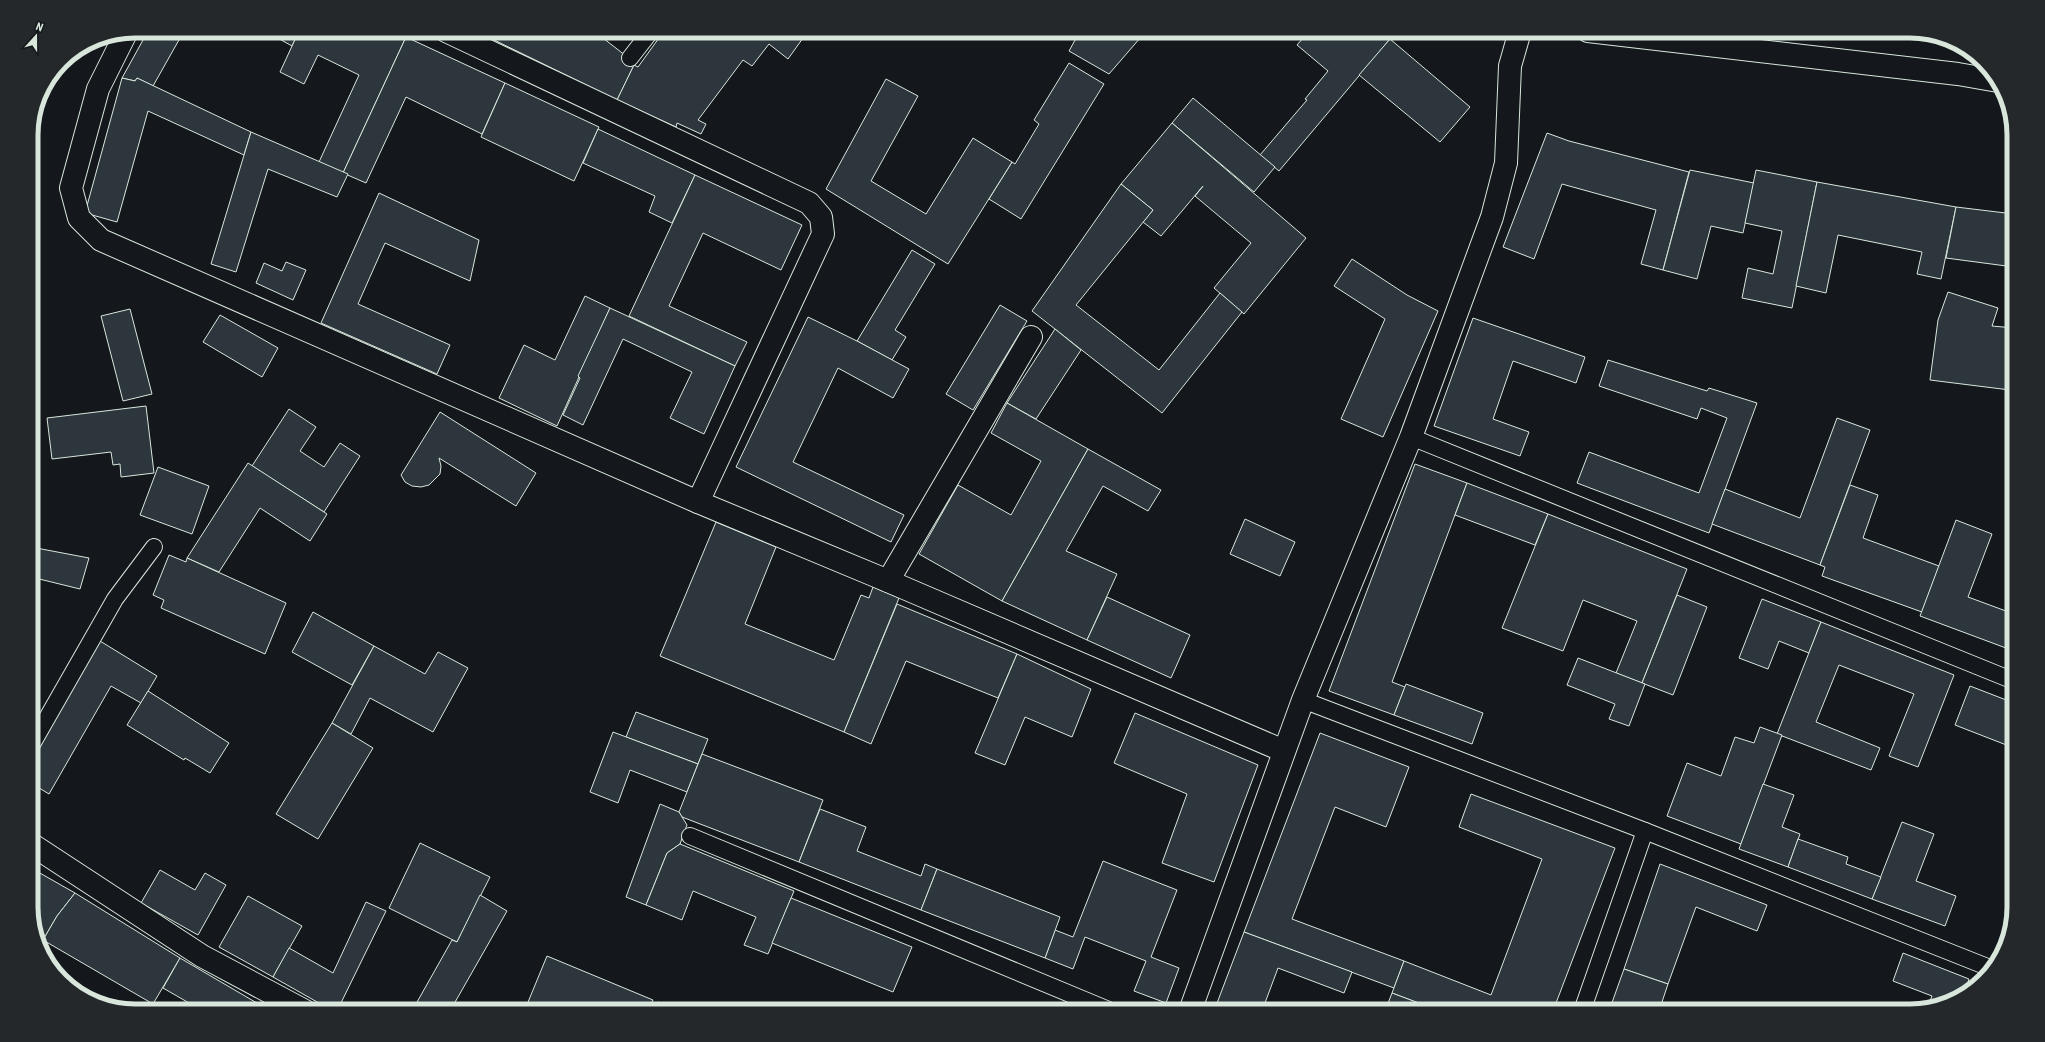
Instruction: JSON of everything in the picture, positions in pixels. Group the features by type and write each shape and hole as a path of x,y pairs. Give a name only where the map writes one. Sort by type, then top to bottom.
{"street":[{"path":"462,38 599,97 809,203 820,217 823,234 698,502"},
{"path":"1193,1004 1303,700 1410,437 1492,217 1506,164 1510,66 1518,38"},
{"path":"1648,38 1950,73 1990,80"},
{"path":"123,39 98,89 71,188 79,218 100,240 698,502 888,581 1284,751"},
{"path":"888,581 1031,337"},
{"path":"38,849 202,956 292,1004"}],"lane":[{"path":"630,58 645,38"},
{"path":"1410,437 2007,678"},
{"path":"38,734 115,599 154,547"},
{"path":"1303,700 1645,831 1987,967"},
{"path":"1584,1004 1645,831"},
{"path":"690,836 1094,1004"}],"building":[{"path":"144,38 180,38 153,86 137,78 135,81 122,78"},
{"path":"278,38 296,38 292,46"},
{"path":"296,38 406,38 343,173 319,162 359,75 318,55 304,84 280,72"},
{"path":"406,38 505,83 482,134 406,97 366,183 343,173"},
{"path":"490,38 603,38 635,63 617,100"},
{"path":"659,38 803,38 788,59 769,44 752,66 743,60 698,120 706,124 701,134 677,123 676,127 617,100 634,65 638,67"},
{"path":"1076,38 1140,38 1109,74 1069,51"},
{"path":"1303,38 1390,39 1279,171 1260,155 1307,100 1305,99 1328,71 1297,45"},
{"path":"1390,39 1470,107 1440,142 1359,75"},
{"path":"1069,63 1104,84 1021,219 989,199 1012,162 1015,164 1039,124 1034,120"},
{"path":"122,78 135,81 137,78 251,132 244,155 148,111 117,222 85,213"},
{"path":"886,79 918,96 871,181 926,214 973,138 1012,162 948,264 826,189"},
{"path":"505,83 599,127 574,181 481,137"},
{"path":"1193,98 1275,167 1254,192 1172,123"},
{"path":"1172,123 1306,238 1244,314 1214,288 1251,243 1195,196 1203,186 1161,236 1143,222 1153,210 1121,184"},
{"path":"598,129 695,175 672,223 649,212 655,196 583,163"},
{"path":"251,132 348,174 337,197 268,169 236,272 211,264"},
{"path":"1547,133 1569,141 1689,172 1663,270 1641,264 1656,210 1562,184 1534,259 1503,247"},
{"path":"1690,170 1754,183 1743,233 1711,226 1697,279 1663,270"},
{"path":"1756,170 1817,182 1792,308 1742,298 1748,268 1773,274 1782,231 1745,223"},
{"path":"695,175 802,225 781,270 703,233 669,306 747,342 735,366 629,316"},
{"path":"1817,182 1956,207 1941,279 1917,274 1922,252 1838,235 1826,293 1796,286"},
{"path":"1121,184 1153,210 1076,305 1159,370 1220,293 1242,312 1162,413 1032,311"},
{"path":"379,193 479,240 470,281 385,243 358,304 450,345 437,374 321,323"},
{"path":"1956,207 2007,213 2007,266 1946,258"},
{"path":"912,250 935,264 895,330 906,337 892,360 857,341"},
{"path":"1352,259 1407,295 1438,311 1383,437 1341,419 1385,319 1334,286"},
{"path":"286,262 306,270 293,300 256,283 264,263 282,271"},
{"path":"1948,292 1998,308 1992,326 2007,327 2007,390 1930,380 1938,320"},
{"path":"585,296 610,308 557,426 499,398 524,345 555,360"},
{"path":"1000,305 1027,321 973,410 946,394"},
{"path":"610,308 735,366 704,434 670,418 692,372 623,339 583,425 563,415 580,378 578,376"},
{"path":"130,309 152,394 123,401 101,316"},
{"path":"220,315 278,348 262,377 203,342"},
{"path":"808,317 909,369 893,398 838,368 793,462 904,515 891,542 736,467"},
{"path":"1473,318 1585,357 1576,383 1513,361 1493,419 1529,432 1520,456 1434,426"},
{"path":"1055,329 1081,350 1036,419 1007,403"},
{"path":"1608,360 1707,391 1709,388 1757,403 1709,533 1577,483 1589,452 1699,493 1727,418 1701,408 1697,419 1599,386"},
{"path":"1007,403 1088,449 1002,601 919,554 958,485 1011,515 1041,461 991,433"},
{"path":"146,406 154,473 121,477 120,464 113,465 111,452 52,459 47,418"},
{"path":"289,409 316,427 300,451 324,467 340,443 360,456 324,512 252,466"},
{"path":"440,412 536,473 516,506 439,458 441,466 440,474 429,485 421,487 412,486 405,482 401,475"},
{"path":"1837,418 1870,430 1820,565 1712,524 1725,489 1800,518"},
{"path":"1088,449 1161,490 1148,511 1103,486 1066,551 1117,574 1087,640 1002,601"},
{"path":"248,463 327,514 310,541 260,508 219,572 187,558"},
{"path":"1415,464 1467,483 1392,682 1405,687 1394,715 1329,691"},
{"path":"158,467 209,486 192,534 140,515"},
{"path":"1467,483 1548,514 1535,545 1455,515"},
{"path":"1850,485 1878,495 1863,538 1939,566 1922,612 1822,576 1825,567 1820,565"},
{"path":"1548,514 1687,569 1642,683 1616,673 1637,621 1583,600 1563,651 1502,628"},
{"path":"1245,519 1295,542 1280,576 1230,554"},
{"path":"1956,520 1992,534 1968,597 2007,611 2007,648 1920,616"},
{"path":"716,522 776,547 745,624 834,660 861,595 869,598 873,587 899,598 844,732 660,656"},
{"path":"38,548 89,558 80,589 38,579"},
{"path":"169,555 186,562 187,558 286,603 265,654 161,608 164,600 153,595"},
{"path":"1677,595 1707,607 1673,695 1642,683"},
{"path":"1107,597 1190,635 1171,678 1087,640"},
{"path":"1762,599 1821,622 1809,653 1779,641 1768,669 1739,658"},
{"path":"897,604 1017,654 998,698 906,661 871,744 844,732"},
{"path":"313,612 374,646 352,685 292,652"},
{"path":"1821,622 1954,675 1918,767 1889,756 1914,694 1839,665 1816,722 1880,748 1871,770 1777,734"},
{"path":"100,641 157,676 141,703 111,686 49,794 38,787 38,749"},
{"path":"374,646 425,674 438,652 468,668 433,732 370,698 351,734 332,723"},
{"path":"1017,654 1091,689 1072,737 1025,717 1005,765 975,753"},
{"path":"1578,658 1645,684 1629,726 1609,719 1615,704 1567,685"},
{"path":"1406,684 1483,713 1472,744 1394,715"},
{"path":"1970,686 2007,700 2007,745 1955,725"},
{"path":"148,691 229,743 210,773 185,758 184,760 127,725"},
{"path":"636,712 708,739 698,764 626,737"},
{"path":"1135,713 1258,765 1214,882 1162,863 1187,794 1114,763"},
{"path":"332,723 373,748 318,839 276,814"},
{"path":"1760,727 1782,735 1741,844 1667,816 1687,763 1721,776 1735,737 1754,743"},
{"path":"613,732 698,764 687,792 630,770 618,803 590,792"},
{"path":"1320,733 1409,767 1386,827 1335,807 1292,919 1404,961 1394,988 1244,932"},
{"path":"702,754 823,800 799,862 682,817 679,812"},
{"path":"1763,784 1794,795 1782,827 1800,834 1788,867 1739,849"},
{"path":"1471,794 1615,848 1556,1004 1421,1004 1392,993 1404,961 1491,995 1542,859 1459,827"},
{"path":"660,804 679,812 687,825 680,844 667,853 646,905 626,897"},
{"path":"820,809 866,827 857,851 921,876 925,864 937,869 921,910 799,862"},
{"path":"1902,822 1934,834 1916,881 1956,896 1945,926 1872,899"},
{"path":"1798,839 1848,857 1846,864 1881,877 1872,899 1788,867"},
{"path":"420,843 490,877 457,942 389,908"},
{"path":"680,844 794,891 768,954 744,945 756,917 693,891 682,920 646,905 667,853"},
{"path":"1103,861 1177,890 1151,957 1179,968 1166,1003 1134,991 1146,961 1085,937 1073,969 1045,958 1055,930 1073,937"},
{"path":"1660,864 1767,905 1757,931 1696,907 1668,984 1624,969"},
{"path":"937,869 1060,917 1045,958 921,910"},
{"path":"160,870 195,890 205,873 226,885 198,935 141,903"},
{"path":"38,872 75,893 57,916 43,939 38,914"},
{"path":"75,893 180,958 153,1004 44,941 43,939 57,916"},
{"path":"480,895 507,911 454,1004 416,1004 452,940 457,942"},
{"path":"248,896 302,926 273,977 219,947"},
{"path":"791,898 912,947 893,992 772,943"},
{"path":"366,902 386,911 340,1004 321,1004 273,977 289,948 333,973"},
{"path":"1244,932 1352,972 1344,993 1278,968 1265,1004 1217,1004"},
{"path":"1903,953 1969,979 1967,986 1959,991 1947,997 1930,1002 1932,996 1893,981"},
{"path":"547,956 653,1000 651,1004 527,1004"},
{"path":"180,958 259,1004 191,1004 163,988"},
{"path":"1624,969 1668,984 1661,1004 1612,1004"},
{"path":"1392,993 1421,1004 1388,1004"}]}
